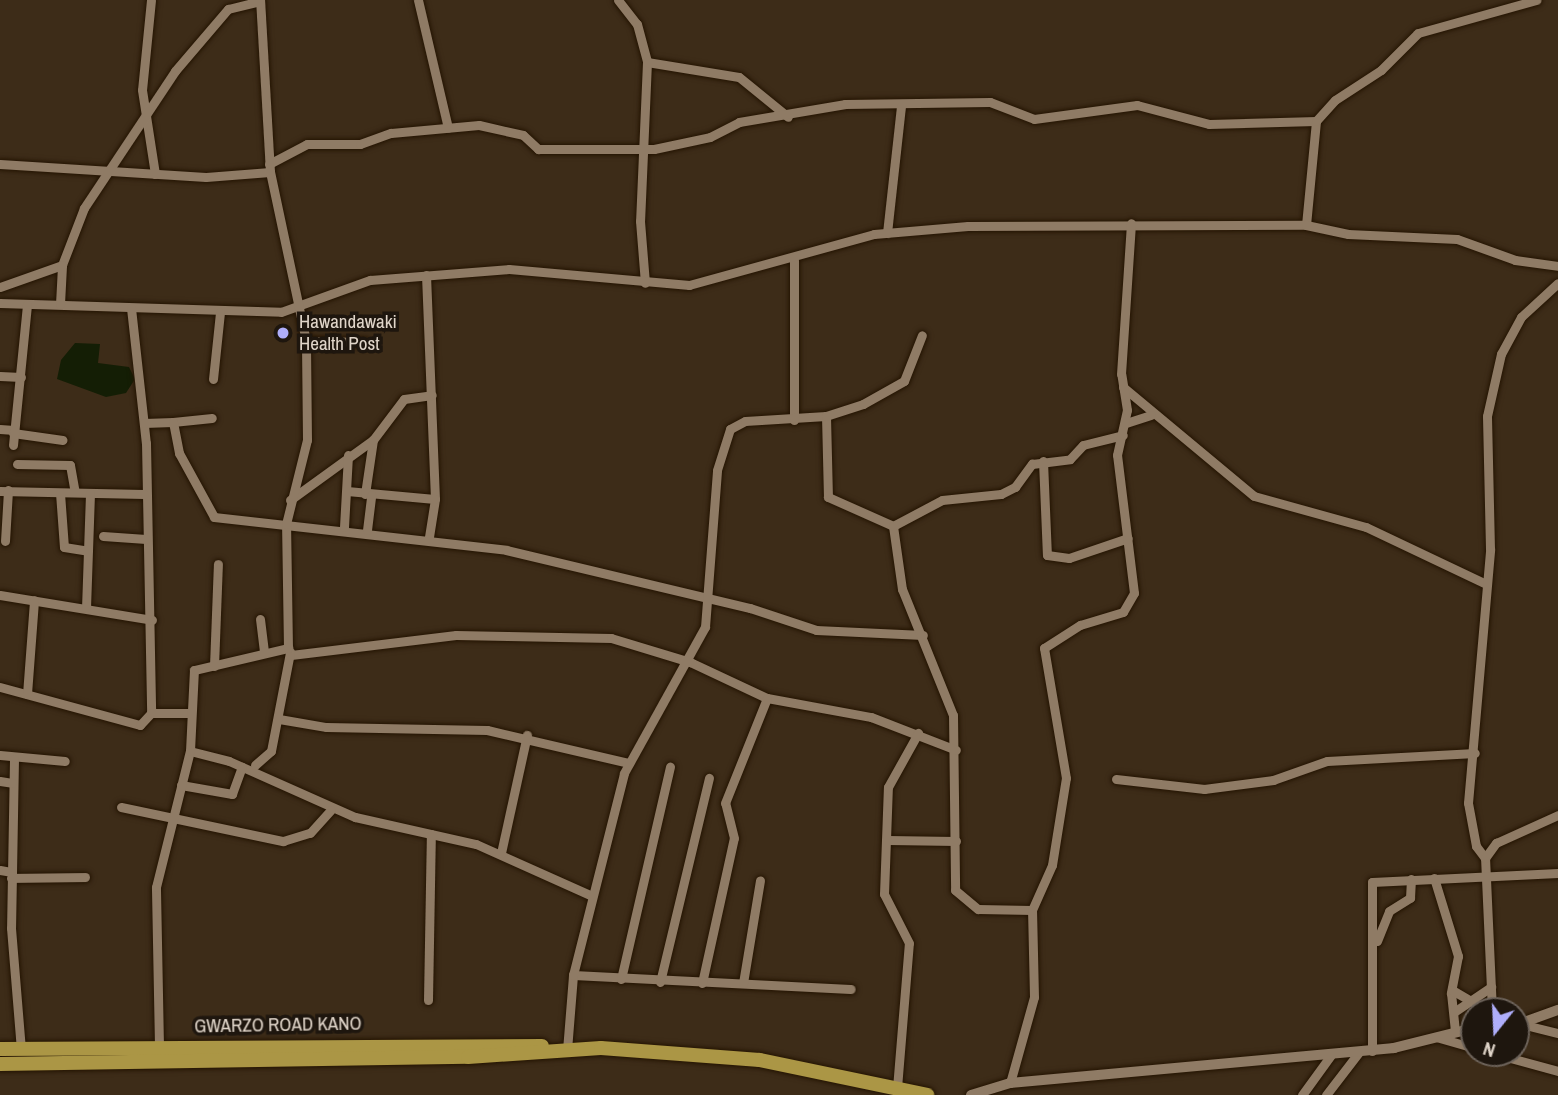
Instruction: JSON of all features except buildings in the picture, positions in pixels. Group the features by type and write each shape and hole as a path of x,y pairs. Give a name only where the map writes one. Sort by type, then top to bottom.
{"main road":[{"name":"GWARZO ROAD KANO","path":"0,1049 511,1042 562,1050"},
{"path":"0,1064 562,1050 726,1056 897,1087 926,1095"}],"street":[{"path":"151,0 142,90 155,174"},
{"path":"61,304 62,265 105,173 218,18 260,0 269,168 303,307 307,440 289,501 286,524 289,651 279,719 271,751 256,765"},
{"path":"418,0 448,128"},
{"path":"618,0 637,24 647,62 640,221 645,283"},
{"path":"0,164 105,173 155,174 269,168 307,144 360,144 391,133 484,125 549,150 645,148 710,137 739,122 788,117 845,104 901,107 990,102 1042,119 1137,105 1209,124 1316,121 1418,33 1536,0"},
{"path":"647,62 739,77 788,117"},
{"path":"887,233 901,107"},
{"path":"1306,225 1316,121"},
{"path":"1010,1083 1034,996 1032,910 1052,865 1066,778 1044,648 1080,625 1112,618 1133,601 1117,455 1126,423 1122,386 1131,223"},
{"path":"0,303 220,312 303,307 370,280 526,269 645,283 689,285 794,260 887,233 1131,223 1306,225 1348,234 1457,239 1515,260 1558,266"},
{"path":"794,260 794,420"},
{"path":"2,290 62,265"},
{"path":"426,275 435,499 429,538"},
{"path":"1491,997 1483,875 1485,858 1469,819 1486,584 1486,426 1498,361 1521,317 1558,283"},
{"path":"13,445 22,377 27,305"},
{"path":"0,687 140,725 151,713 152,620 144,494 144,423 131,308"},
{"path":"213,379 220,312"},
{"path":"562,1050 573,975 629,762 690,662 705,626 703,600 711,573 717,470 730,429 745,421 826,416 904,382 922,335"},
{"path":"306,341 365,342"},
{"path":"0,376 22,377"},
{"path":"1122,386 1151,415 1234,473 1254,496 1366,527 1486,584"},
{"path":"289,501 348,455 373,440 404,399 432,395"},
{"path":"1126,423 1151,415"},
{"path":"826,416 828,496 893,526"},
{"path":"144,423 212,418"},
{"path":"173,422 179,453 209,514 286,524 344,527 517,552 816,630 923,635"},
{"path":"0,429 63,440"},
{"path":"893,526 942,500 1007,491 1029,466 1043,461 1070,459 1083,445 1123,435"},
{"path":"366,530 373,440"},
{"path":"344,527 348,455"},
{"path":"1043,461 1047,555 1069,558 1128,538"},
{"path":"17,464 70,465 75,492"},
{"path":"5,541 4,491 144,494"},
{"path":"347,491 435,499"},
{"path":"60,493 64,547 88,551"},
{"path":"86,608 90,494"},
{"path":"893,526 902,589 923,635 953,715 956,750 953,885 960,899 978,909 1032,910"},
{"path":"103,536 146,539"},
{"path":"214,666 218,564"},
{"path":"0,595 152,620"},
{"path":"27,694 34,600"},
{"path":"260,619 264,653"},
{"path":"159,1046 155,900 171,821 190,751 195,665 214,666 264,653 456,635 611,638 690,662 767,698 918,733 956,750"},
{"path":"702,983 734,838 725,803 767,698"},
{"path":"151,713 191,713"},
{"path":"279,719 327,727 527,735 629,762"},
{"path":"897,1087 909,943 884,894 888,787 918,733"},
{"path":"501,853 527,735"},
{"path":"190,751 242,766 331,810 501,853 592,896"},
{"path":"1116,779 1204,789 1273,780 1327,761 1475,753"},
{"path":"0,755 14,759 65,761"},
{"path":"14,759 11,875 20,1049"},
{"path":"181,785 232,794 242,766"},
{"path":"621,979 670,767"},
{"path":"660,982 709,778"},
{"path":"0,781 12,783"},
{"path":"0,802 11,798"},
{"path":"121,807 171,821 283,841 310,833 331,810"},
{"path":"1485,858 1496,843 1558,815"},
{"path":"428,1000 431,834"},
{"path":"888,840 956,841"},
{"path":"0,870 11,875 85,877"},
{"path":"1372,1051 1374,950 1371,884 1411,879 1558,873"},
{"path":"1434,878 1455,942 1452,990 1455,1031"},
{"path":"1374,950 1389,912 1410,898 1411,879"},
{"path":"743,983 760,880"},
{"path":"573,975 660,982 851,989"},
{"path":"1477,997 1491,987"},
{"path":"1452,990 1464,997"},
{"path":"1454,1012 1460,1008"},
{"path":"1530,1020 1558,1010"},
{"path":"1530,1026 1557,1032"},
{"path":"971,1095 1010,1083 1372,1051 1460,1030"},
{"path":"1436,1037 1460,1044"},
{"path":"1326,1095 1359,1052"},
{"path":"1301,1095 1331,1055"},
{"path":"1530,1063 1558,1071"}],"shaded area":[{"path":"75,343 100,344 98,363 129,367 135,379 126,393 106,397 57,379 61,360"}],"place":[{"name":"Hawandawaki Health Post","path":"283,333"}]}
